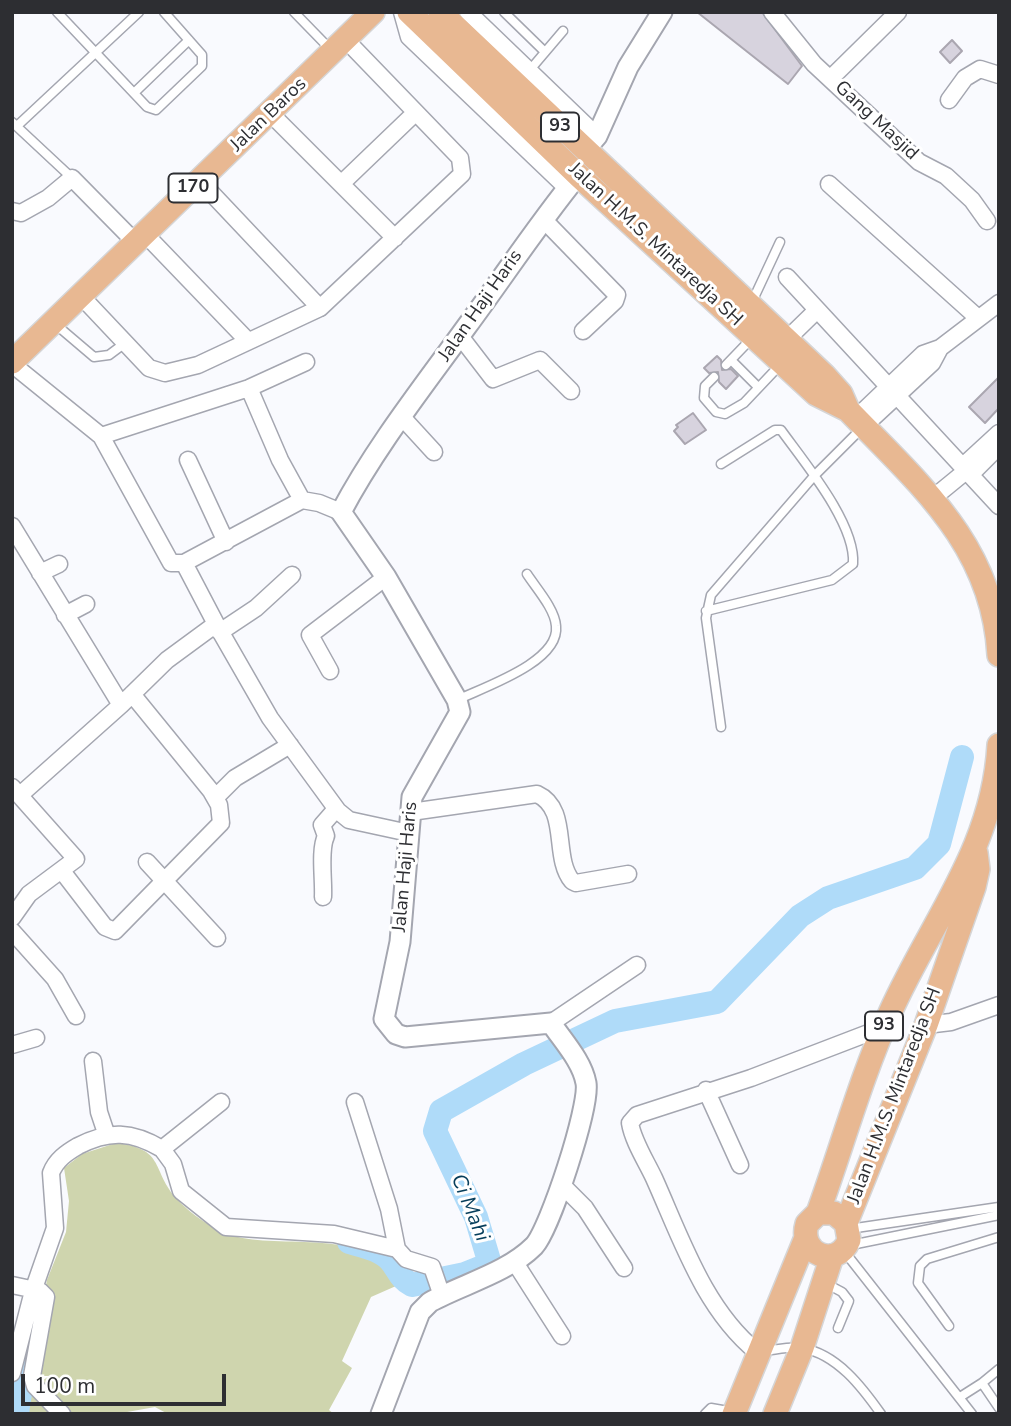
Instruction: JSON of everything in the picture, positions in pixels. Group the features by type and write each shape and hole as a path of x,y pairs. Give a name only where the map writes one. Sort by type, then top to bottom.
{"main road":[{"name":"Jalan Baros","path":"14,359 373,12"},
{"name":"Jalan H.M.S. Mintaredja SH","path":"409,12 573,182 754,336 780,352"},
{"path":"427,12 433,19 472,19"},
{"name":"Jalan H.M.S. Mintaredja SH","path":"440,12 472,19 523,78 591,143 750,306 780,352 827,402 856,418 933,499 956,527 980,567 996,608 999,655"},
{"name":"Jalan H.M.S. Mintaredja SH","path":"734,1413 805,1240 807,1224 818,1213 888,1018 976,850 991,800 998,759"},
{"name":"Jalan H.M.S. Mintaredja SH","path":"775,1414 802,1348 823,1282 843,1241 926,1023 974,887 978,869 976,850"},
{"path":"888,1018 901,1002 911,1002 925,1011 926,1023"},
{"name":"Jalan H.M.S. Mintaredja SH","path":"818,1213 834,1213 843,1241"},
{"path":"805,1240 818,1255 843,1241"}],"street":[{"path":"402,12 409,37 573,182"},
{"path":"591,143 628,67 662,12"},
{"name":"Gang Masjid","path":"772,12 794,42 831,78 919,162 946,177 972,200 987,221"},
{"path":"831,78 898,12"},
{"path":"81,296 149,368 165,373 198,365 320,308 462,174 460,158 415,113 339,46"},
{"path":"949,100 965,78 980,69 999,75"},
{"path":"270,113 395,238"},
{"path":"341,184 415,113"},
{"path":"12,211 20,213 48,198 72,178 141,238 247,340"},
{"path":"200,181 320,308"},
{"name":"Jalan Haji Haris","path":"341,512 362,474 401,416 543,219 573,182"},
{"path":"830,184 978,318"},
{"path":"543,219 617,295 615,302 583,331"},
{"path":"787,277 891,393 999,506"},
{"path":"856,418 932,363 940,348 999,303"},
{"path":"780,352 816,311"},
{"path":"460,336 493,379 540,360 571,391"},
{"path":"14,359 101,436 167,560 184,563 302,500 341,512 386,577 457,700"},
{"path":"101,436 249,388 306,362"},
{"path":"249,388 279,460 302,500"},
{"path":"401,416 434,452"},
{"path":"966,471 999,433"},
{"path":"933,499 999,446"},
{"path":"188,460 226,541"},
{"path":"12,526 65,615 127,700 215,798 221,811 221,823 121,928 110,931 62,871"},
{"path":"184,563 257,696 335,809 349,820 409,834"},
{"path":"40,573 59,564"},
{"path":"12,918 29,894 74,863 74,854 16,791 127,700 167,660 256,608 292,575"},
{"path":"330,671 310,635 386,577"},
{"path":"65,615 86,604"},
{"name":"Jalan Haji Haris","path":"457,700 460,712 457,720 414,790 400,942 383,1012 387,1026 396,1034 405,1037 554,1028"},
{"path":"215,798 235,778 290,745"},
{"path":"411,812 537,794 546,799 554,811 568,878 576,883 628,874"},
{"path":"323,897 325,864 321,846 326,836 322,825 335,809"},
{"path":"147,862 217,938"},
{"path":"12,931 55,979 76,1016"},
{"path":"381,1414 420,1312 439,1285 514,1261 541,1238 561,1184 587,1093 583,1072 554,1028 637,965"},
{"path":"926,1023 951,1022 999,1005"},
{"path":"757,1352 740,1338 713,1302 631,1128 632,1119 706,1090 751,1077 888,1018"},
{"path":"12,1045 36,1038"},
{"path":"93,1061 99,1112 106,1133"},
{"path":"706,1090 740,1165"},
{"path":"162,1149 221,1102"},
{"path":"355,1102 389,1209 397,1249 406,1259 428,1264 439,1285"},
{"path":"12,1373 55,1228 51,1173 54,1164 72,1150 106,1133 129,1134 162,1149 173,1164 181,1191 226,1227 334,1234 397,1249"},
{"path":"561,1184 585,1208 624,1268"},
{"path":"514,1261 562,1336"},
{"path":"12,1285 36,1291 46,1297 32,1377 35,1386 62,1414"}],"lane":[{"path":"57,12 147,107 156,110 202,66 202,55 164,12"},
{"path":"72,178 14,124 139,12"},
{"path":"295,12 339,46"},
{"path":"504,12 544,51"},
{"path":"523,78 563,31"},
{"path":"134,93 189,40"},
{"path":"750,306 780,242"},
{"path":"53,323 94,358 109,355 125,344"},
{"path":"754,336 728,362 758,387"},
{"path":"714,377 703,393 707,403 720,414 732,412 758,387 780,352"},
{"path":"721,727 706,611 712,595 814,476 856,418"},
{"path":"706,611 832,580 853,564 848,537 814,476 778,429 721,464"},
{"path":"457,700 529,666 546,652 555,639 556,624 527,575"},
{"path":"843,1241 999,1207"},
{"path":"843,1241 999,1216"},
{"path":"949,1326 918,1283 920,1266 927,1259 999,1237"},
{"path":"843,1241 972,1414"},
{"path":"823,1282 842,1292 849,1301 838,1328"},
{"path":"757,1352 802,1348 833,1362 859,1384 881,1414"},
{"path":"960,1397 999,1369"},
{"path":"982,1383 999,1408"},
{"path":"705,1414 711,1408 734,1413"}],"green space":[{"path":"116,1143 132,1146 150,1155 181,1204 221,1231 258,1240 351,1247 371,1255 386,1267 396,1286 371,1297 342,1361 352,1368 329,1410 334,1414 168,1414 155,1407 116,1414 24,1414 29,1370 47,1280 66,1232 69,1201 64,1168 82,1154"}],"building":[{"path":"697,12 762,12 802,66 788,84"},
{"path":"952,40 962,51 950,63 940,52"},
{"path":"717,356 721,360 722,370 731,369 738,376 726,389 719,382 718,372 709,373 704,368"},
{"path":"999,377 999,408 985,423 969,407"},
{"path":"693,413 706,430 685,444 674,431 678,427 676,425"}],"waterway":[{"name":"Ci Mahi","path":"349,1242 371,1248 386,1256 402,1277 412,1285 465,1274 490,1264 476,1217 435,1131 441,1111 524,1064 615,1021 717,1002 800,916 828,898 915,868 939,844 962,757"},
{"name":"Ci Mahi","path":"17,1414 30,1347 35,1302"}]}
